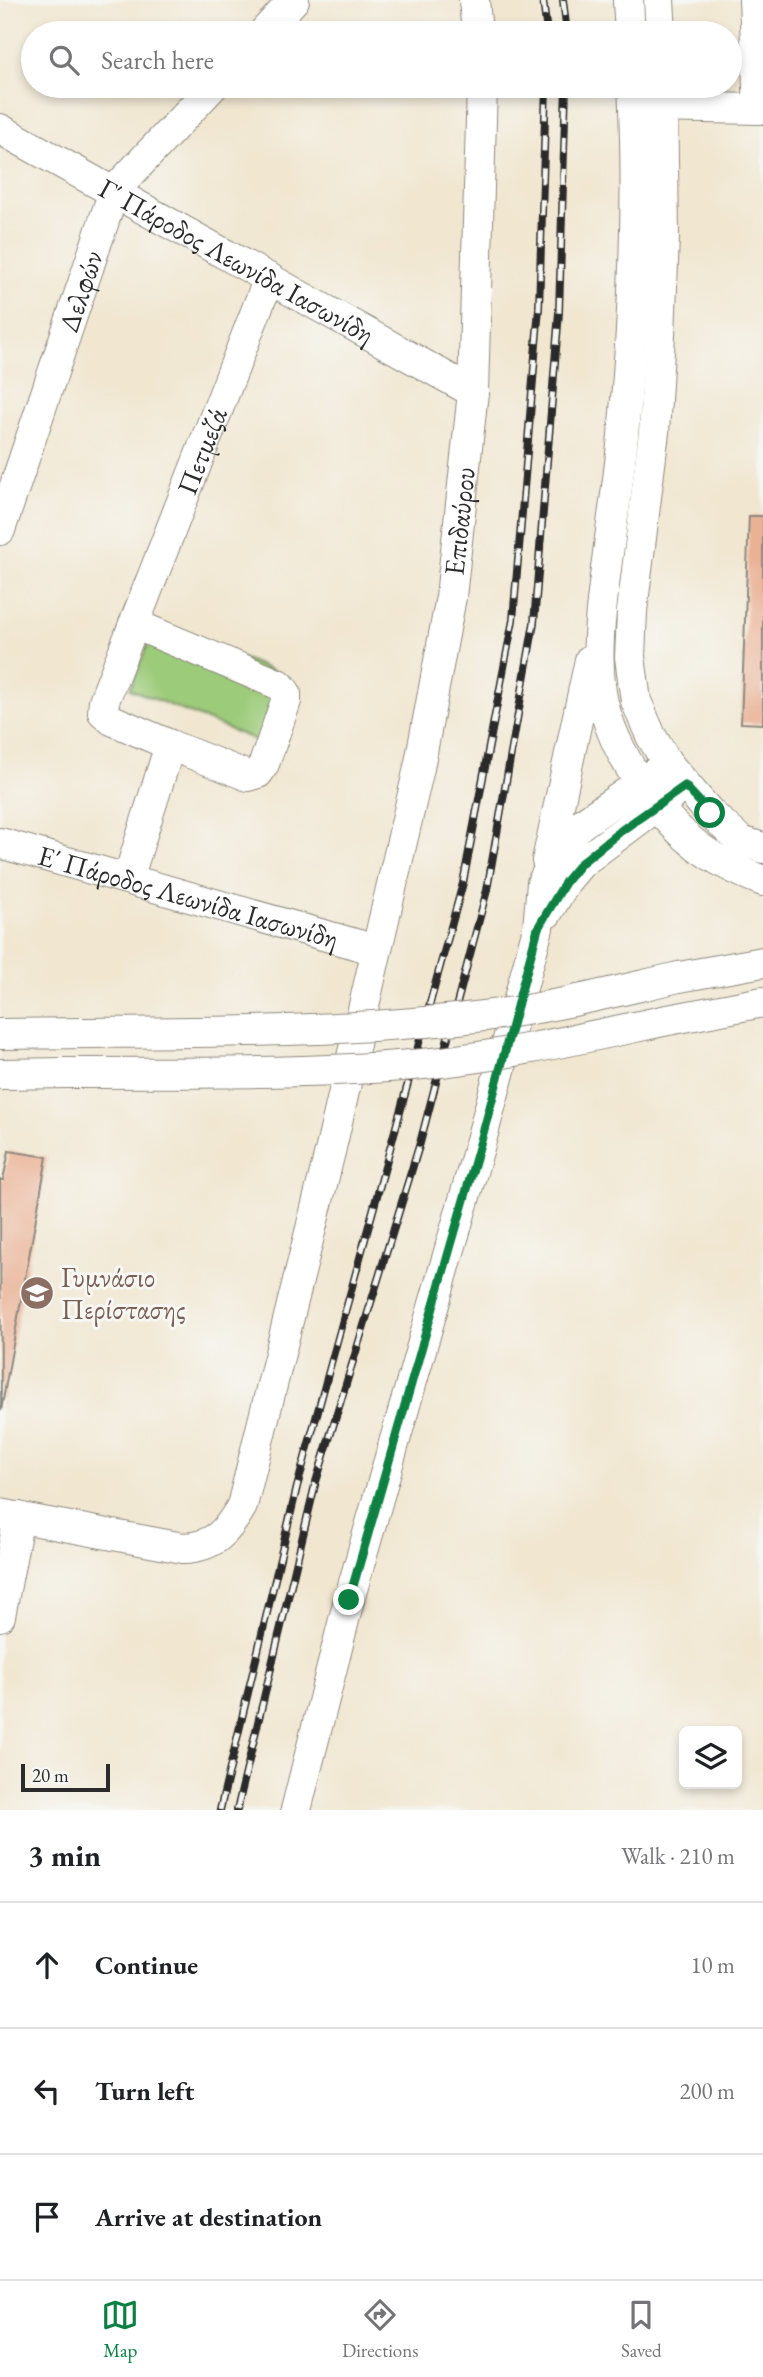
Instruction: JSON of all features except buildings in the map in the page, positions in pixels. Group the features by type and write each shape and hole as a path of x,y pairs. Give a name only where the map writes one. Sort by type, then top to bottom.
{"street":[{"path":"274,21 294,0"},
{"path":"474,0 476,21"},
{"path":"628,0 630,21"},
{"path":"659,0 660,21"},
{"path":"657,98 761,109 754,0"},
{"name":"Δελφών","path":"1,522 114,191 202,98"},
{"name":"Επιδαύρου","path":"10,1516 183,1548 200,1548 214,1541 231,1525 242,1506 327,1166 419,768 451,597 473,392 482,98"},
{"path":"296,1810 349,1600 482,1137 538,928 542,883 601,608 624,428 648,98"},
{"path":"648,98 664,237 654,432 629,657 636,701 650,736 676,775 710,813 741,841 763,848"},
{"name":"Γ΄ Πάροδος Λεωνίδα Ιασωνίδη","path":"0,129 473,392"},
{"name":"Πετμεζά","path":"134,624 280,685 286,692 286,701 264,764 258,773 248,776 170,746 113,720 103,712 104,701 134,624 269,278"},
{"path":"601,608 599,658 602,698 612,733 648,795 699,850 730,869 763,881"},
{"path":"128,879 170,746"},
{"path":"538,928 566,881 581,863 648,795 676,775"},
{"path":"542,883 560,848 580,825 648,795"},
{"name":"Ε΄ Πάροδος Λεωνίδα Ιασωνίδη","path":"0,843 376,950"},
{"path":"0,1034 283,1032 421,1023 495,1014 763,962"},
{"path":"0,1074 348,1070 424,1064 512,1052 763,1002"},
{"path":"0,1616 10,1516"}],"green space":[{"path":"156,623 290,678 265,744 130,689"}],"railway":[{"path":"543,0 546,21"},
{"path":"563,0 566,21"},
{"path":"220,1810 297,1487 463,883 513,620 539,308 546,98"},
{"path":"237,1810 315,1485 420,1143 487,890 534,623 559,312 566,98"}],"place":[{"name":"Γυμνάσιο Περίστασης","path":"37,1293"}],"route":[{"path":"349,1600 482,1137 538,928 566,881 581,863 599,847 685,786 710,813"}]}
